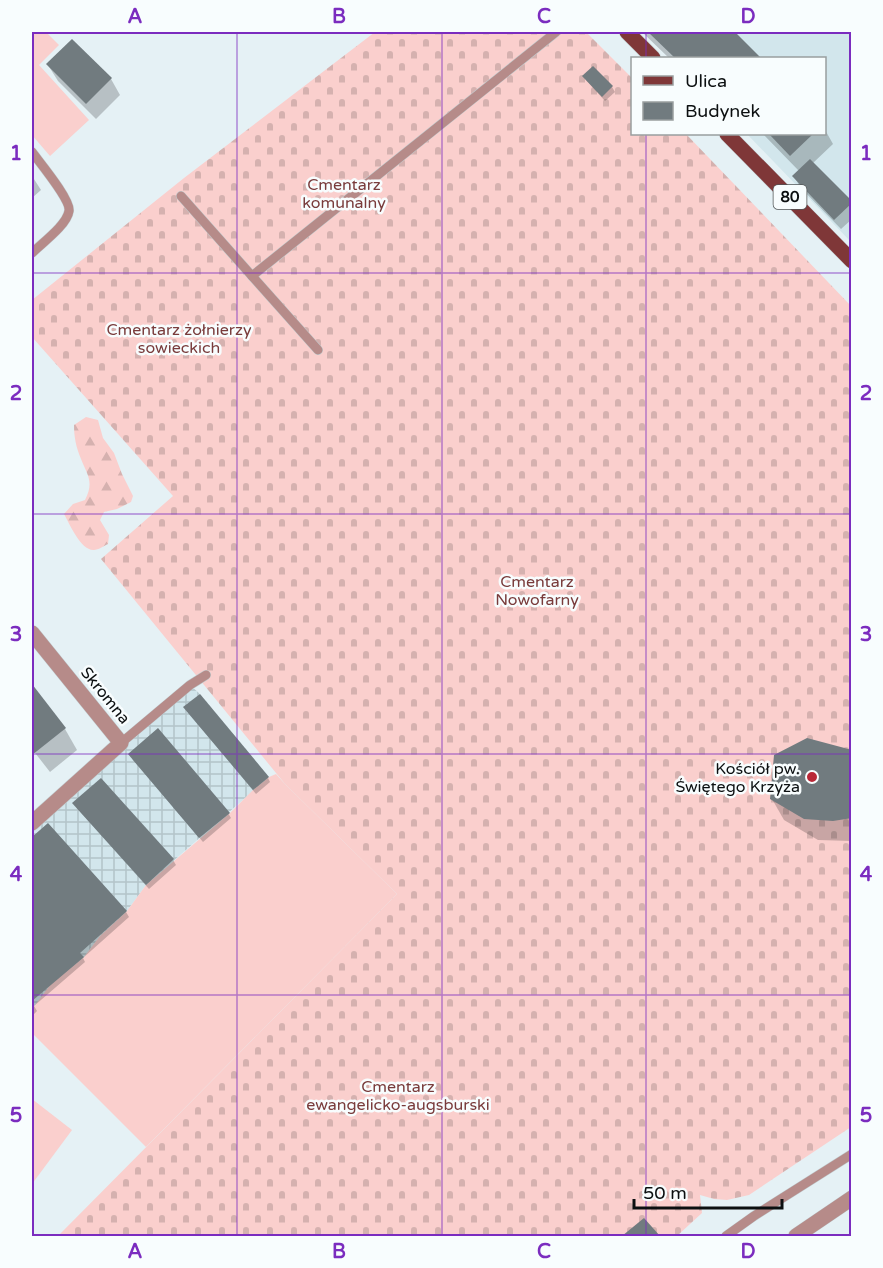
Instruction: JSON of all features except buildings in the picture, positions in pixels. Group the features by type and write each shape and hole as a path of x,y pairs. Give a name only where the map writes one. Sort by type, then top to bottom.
{"main road":[{"path":"627,32 652,57"},
{"name":"80","path":"728,135 852,261"}],"street":[{"name":"Skromna","path":"32,633 121,743 32,823"},
{"path":"796,1236 852,1198"}],"lane":[{"path":"252,276 556,32"},
{"path":"32,152 68,201 69,212 62,224 34,246"},
{"path":"182,196 318,350"},
{"path":"121,743 190,685 206,675"},
{"path":"726,1236 852,1154"}],"shaded area":[{"path":"649,32 851,32 851,242 748,135 826,135 826,57 674,57"},
{"path":"190,685 269,777 146,885 127,911 100,936 84,957 32,1009 32,820"}],"green space":[{"path":"32,32 46,32 59,45 39,65 89,120 50,156 32,135"},
{"name":"Cmentarz Nowofarny","path":"375,32 586,32 631,77 631,135 687,135 851,306 851,1127 749,1195 727,1200 700,1195 702,1213 677,1236 58,1236 397,894 285,784 101,559 173,496 32,337 32,300 184,178"},
{"path":"86,417 98,420 103,438 114,453 133,496 131,502 104,512 100,520 109,535 108,544 94,550 89,549 80,541 64,514 73,504 85,500 90,484 78,450 74,429 74,425"},
{"path":"276,774 397,894 146,1147 32,1033 32,1009 51,984 84,957 100,936 127,911 146,885 230,813 253,790"},
{"path":"32,1099 72,1130 32,1184"}],"place":[{"name":"Kościół pw. Świętego Krzyża","path":"812,777"}],"park label":[{"name":"Cmentarz komunalny","path":"344,193"},
{"name":"Cmentarz żołnierzy sowieckich","path":"179,338"},
{"name":"Cmentarz ewangelicko-augsburski","path":"398,1095"}]}
